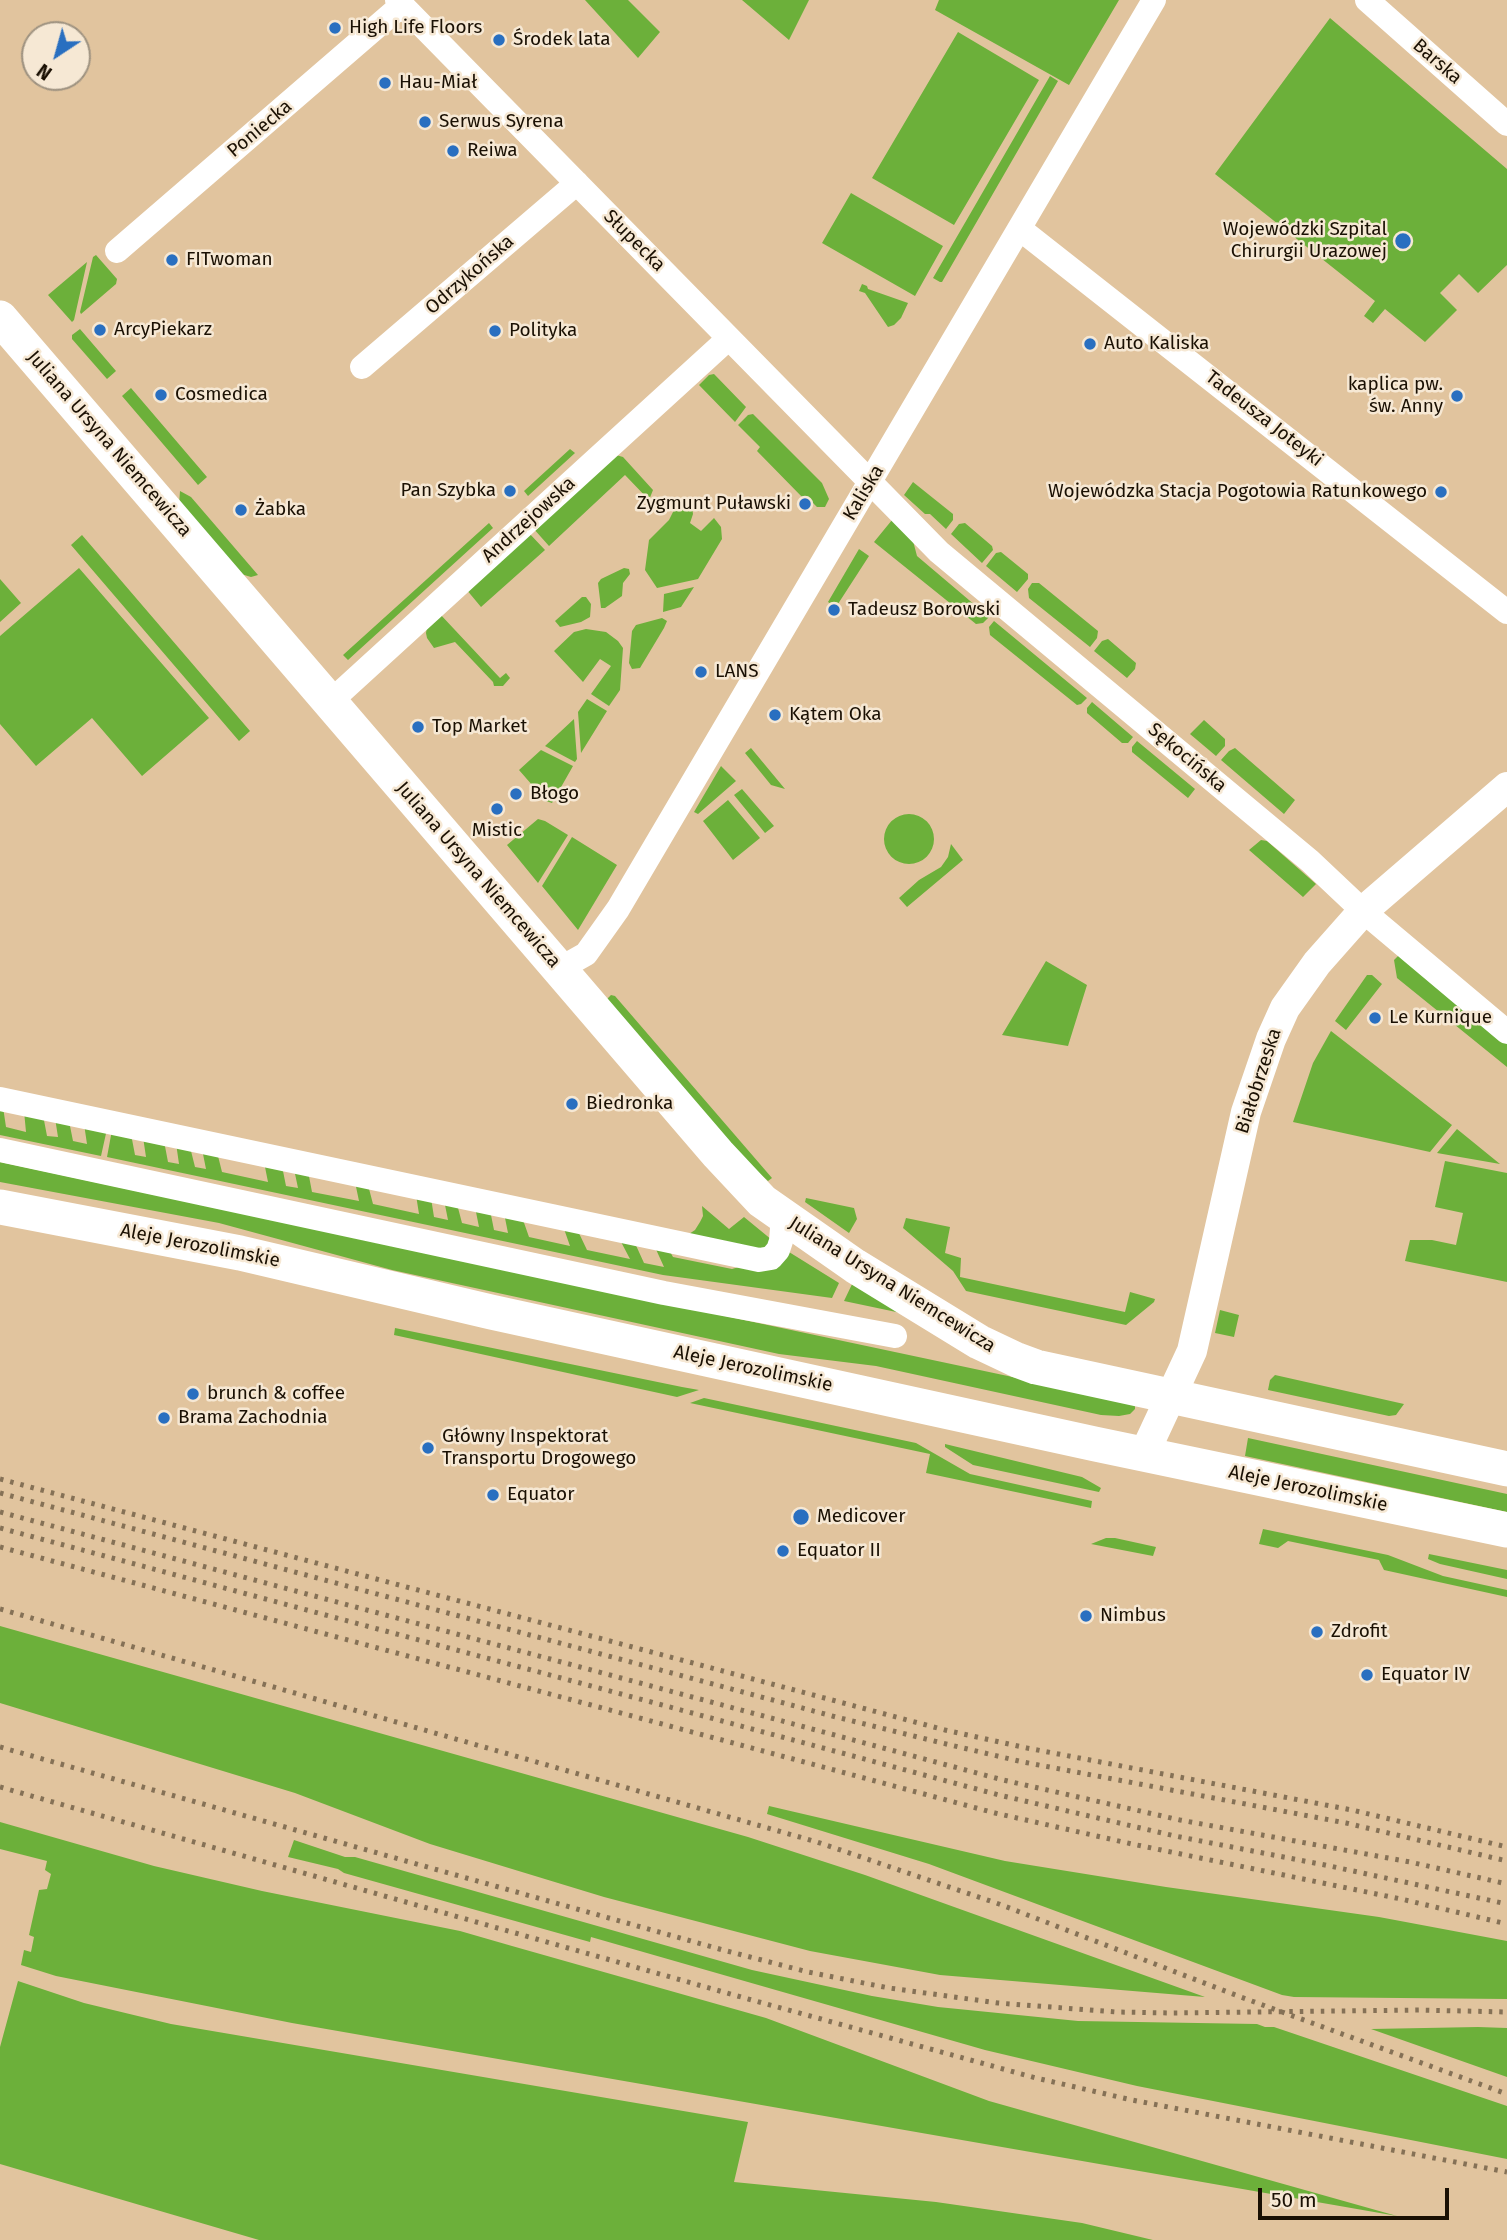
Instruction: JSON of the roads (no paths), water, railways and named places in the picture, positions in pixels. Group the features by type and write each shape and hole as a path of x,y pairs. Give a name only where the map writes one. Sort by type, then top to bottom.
{"main road":[{"name":"Juliana Ursyna Niemcewicza","path":"0,317 744,1184 843,1259 979,1342 1036,1367 1172,1396"},
{"name":"Aleje Jerozolimskie","path":"0,1207 240,1253 491,1312 1507,1530"},
{"path":"1172,1396 1507,1469"}],"street":[{"name":"Kaliska","path":"554,964 570,963 586,954 618,909 1154,0"},
{"name":"Barska","path":"1367,0 1507,124"},
{"name":"Słupecka","path":"400,3 871,482"},
{"name":"Poniecka","path":"117,251 400,3"},
{"name":"Odrzykońska","path":"362,367 577,183"},
{"name":"Tadeusza Joteyki","path":"1020,229 1507,612"},
{"name":"Andrzejowska","path":"330,702 729,338"},
{"name":"Sękocińska","path":"871,482 939,552 1310,861 1363,911 1507,1032"},
{"name":"Białobrzeska","path":"1144,1454 1172,1396 1196,1336 1246,1112 1271,1039 1285,1008 1317,962 1363,911 1507,787"},
{"path":"0,1098 759,1260 771,1258 778,1250 783,1216"},
{"path":"0,1150 650,1290 895,1336"}],"railway":[{"path":"0,1479 945,1730 1352,1810 1507,1847"},
{"path":"0,1493 942,1743 1023,1762 1346,1823 1507,1861"},
{"path":"0,1512 1003,1780 1180,1820 1410,1862 1507,1884"},
{"path":"0,1528 999,1795 1175,1836 1507,1904"},
{"path":"0,1547 995,1813 1507,1924"},
{"path":"0,1609 817,1842 999,1904 1238,1996 1507,2094"},
{"path":"0,1747 723,1950 808,1972 889,1988 998,2003 1116,2012 1507,2012"},
{"path":"0,1787 1036,2078 1132,2100 1507,2172"}],"place":[{"name":"High Life Floors","path":"335,28"},
{"name":"Środek lata","path":"499,40"},
{"name":"Hau-Miał","path":"385,83"},
{"name":"Serwus Syrena","path":"425,122"},
{"name":"Reiwa","path":"453,151"},
{"name":"Wojewódzki Szpital Chirurgii Urazowej","path":"1403,241"},
{"name":"FITwoman","path":"172,260"},
{"name":"ArcyPiekarz","path":"100,330"},
{"name":"Polityka","path":"495,331"},
{"name":"Auto Kaliska","path":"1090,344"},
{"name":"Cosmedica","path":"161,395"},
{"name":"kaplica pw. św. Anny","path":"1457,396"},
{"name":"Pan Szybka","path":"510,491"},
{"name":"Wojewódzka Stacja Pogotowia Ratunkowego","path":"1441,492"},
{"name":"Zygmunt Puławski","path":"805,504"},
{"name":"Żabka","path":"241,510"},
{"name":"Tadeusz Borowski","path":"834,610"},
{"name":"LANS","path":"701,672"},
{"name":"Kątem Oka","path":"775,715"},
{"name":"Top Market","path":"418,727"},
{"name":"Błogo","path":"516,794"},
{"name":"Mistic","path":"497,809"},
{"name":"Le Kurnique","path":"1375,1018"},
{"name":"Biedronka","path":"572,1104"},
{"name":"brunch & coffee","path":"193,1394"},
{"name":"Brama Zachodnia","path":"164,1418"},
{"name":"Główny Inspektorat Transportu Drogowego","path":"428,1448"},
{"name":"Equator","path":"493,1495"},
{"name":"Medicover","path":"801,1517"},
{"name":"Equator II","path":"783,1551"},
{"name":"Nimbus","path":"1086,1616"},
{"name":"Zdrofit","path":"1317,1632"},
{"name":"Equator IV","path":"1367,1675"}]}
